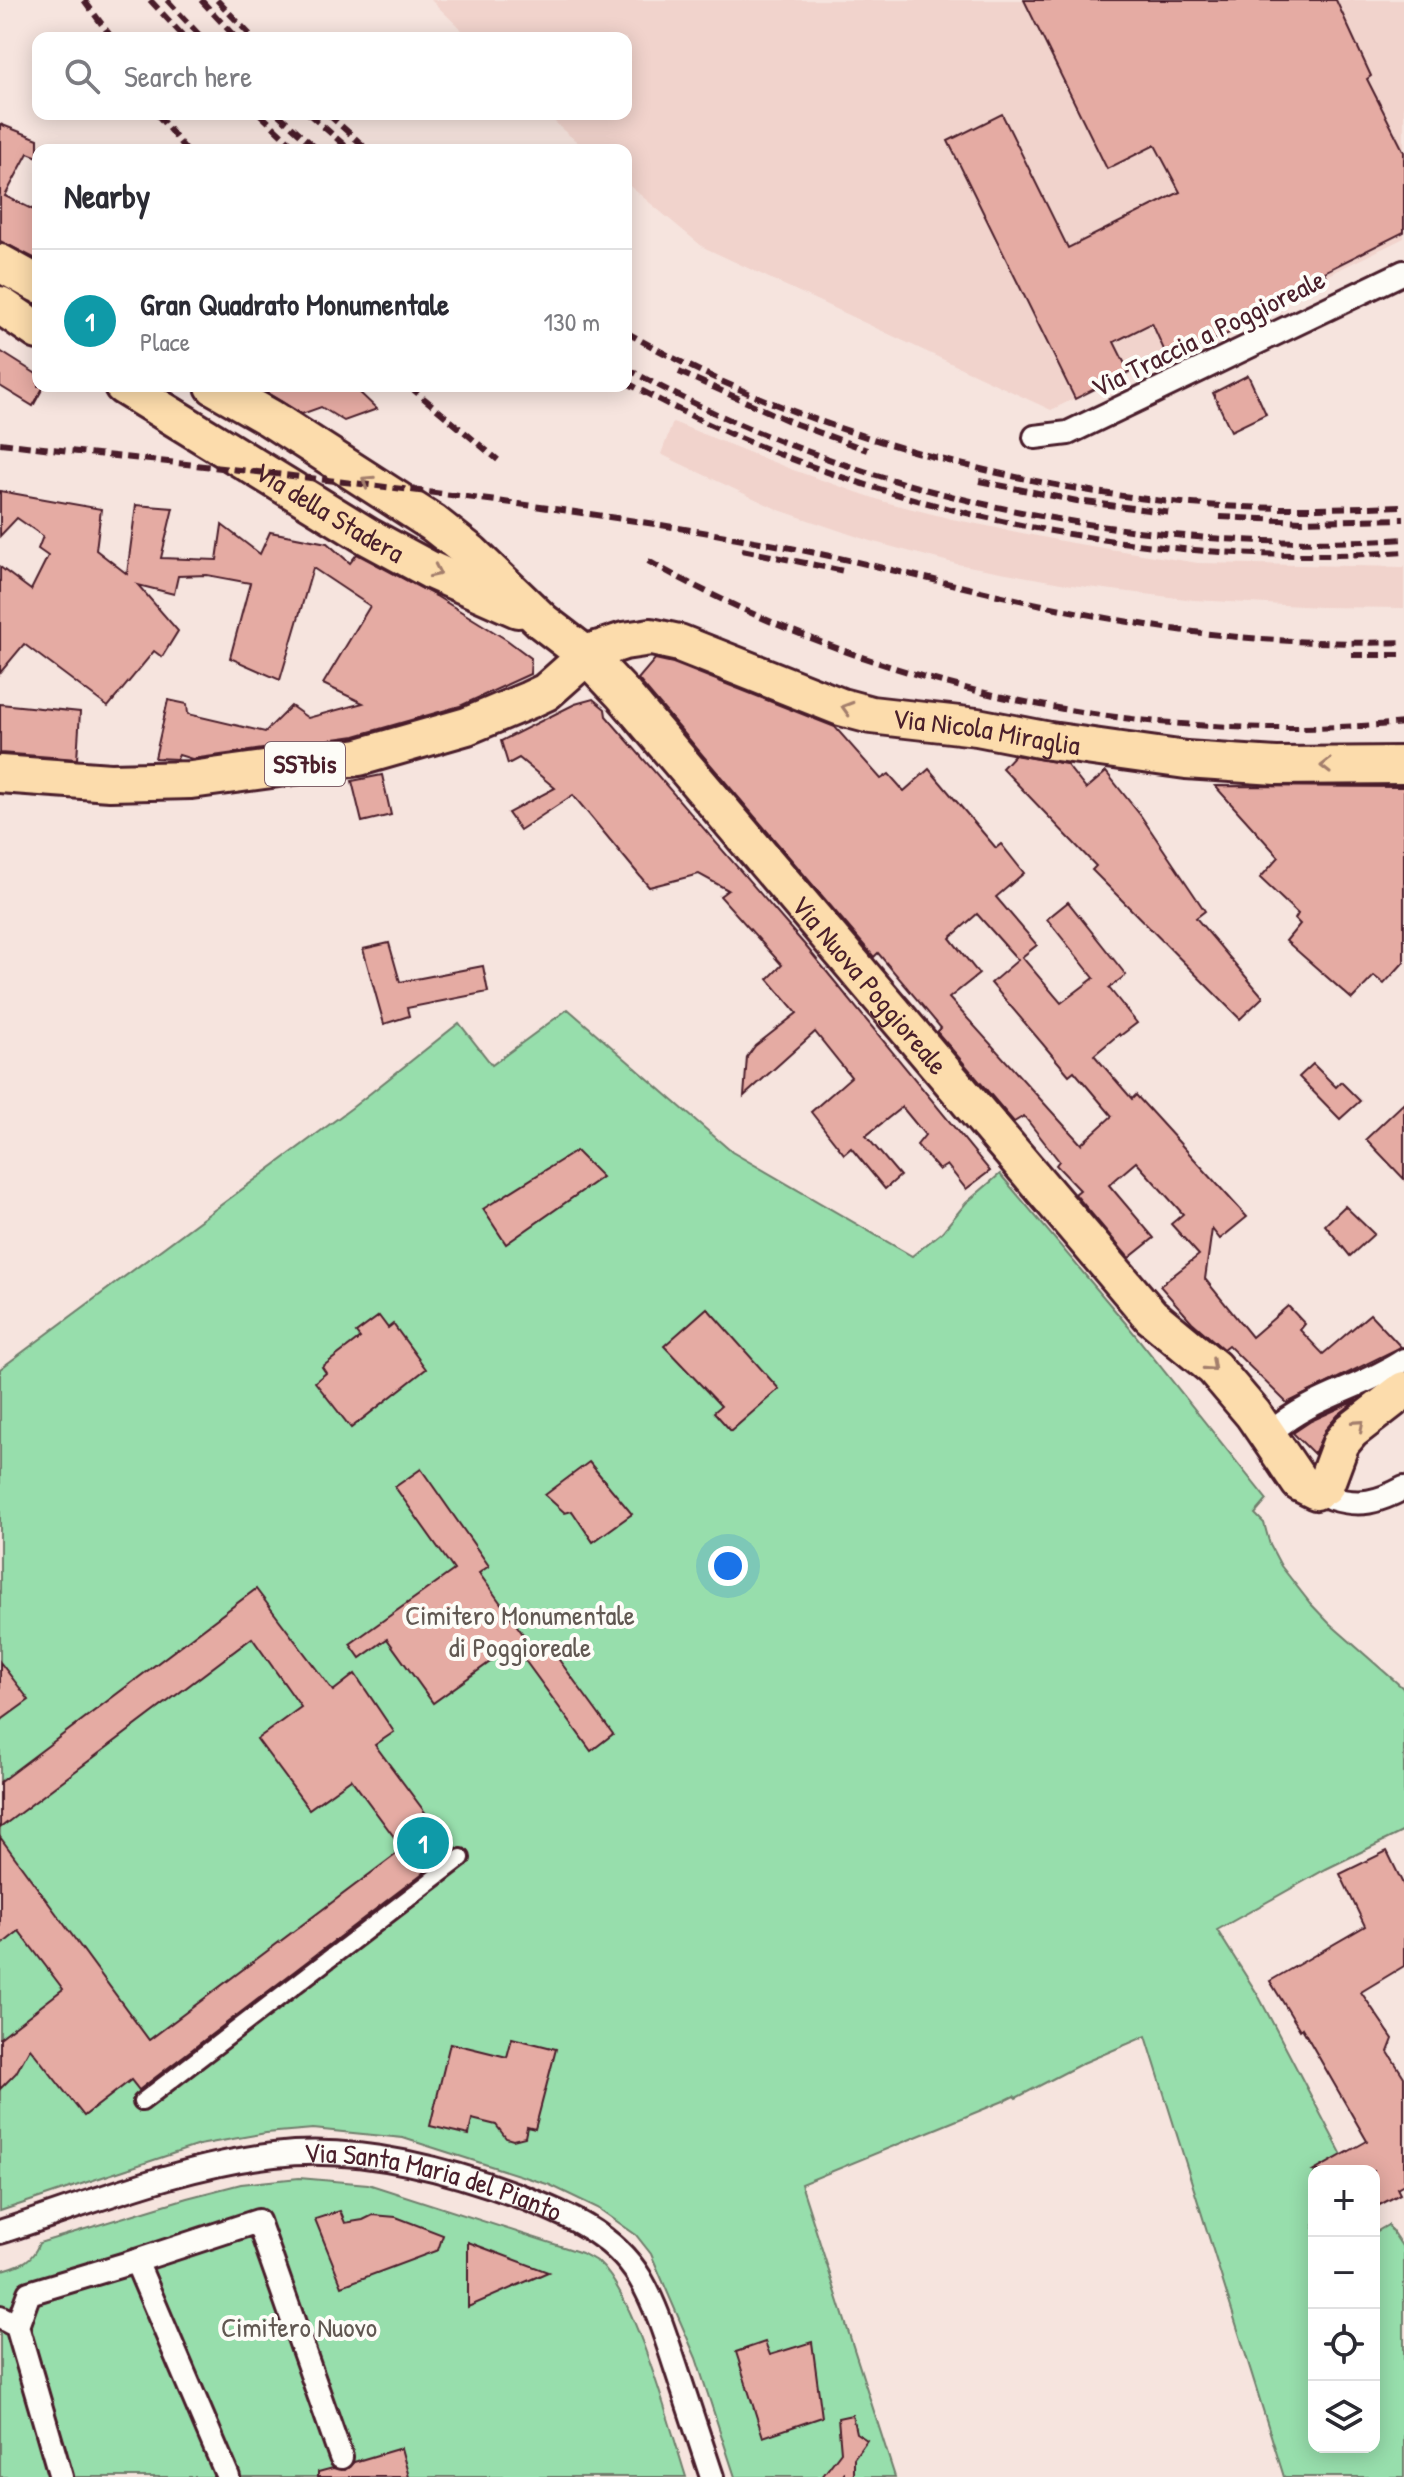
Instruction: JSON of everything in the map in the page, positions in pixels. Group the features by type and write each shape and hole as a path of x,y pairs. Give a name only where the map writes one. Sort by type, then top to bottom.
{"main road":[{"path":"0,263 32,281"},
{"path":"0,305 32,327"},
{"name":"Via della Stadera","path":"133,392 367,536 430,570 543,622"},
{"name":"Via della Stadera","path":"224,392 433,523 471,553 543,622 586,655"},
{"name":"Via Nicola Miraglia","path":"586,655 624,641 663,638 841,707 871,715 977,727 1125,753 1186,760 1276,766 1404,765"},
{"name":"SS7bis","path":"0,774 110,782 191,780 359,757 467,726 529,700 546,692 586,655"},
{"name":"Via Nuova Poggioreale","path":"586,655 622,693 1151,1316 1214,1368 1259,1422 1300,1483 1310,1490 1321,1489 1328,1480 1330,1485"},
{"path":"1330,1485 1341,1443 1351,1431 1404,1390"}],"street":[{"name":"Via Traccia a Poggioreale","path":"1035,437 1068,433 1404,272"},
{"path":"1274,1430 1289,1416 1360,1385 1404,1360"},
{"path":"1330,1485 1369,1504 1404,1488"},
{"path":"142,2102 461,1858"},
{"name":"Via Santa Maria del Pianto","path":"0,2232 201,2168 275,2154 341,2154 386,2160 451,2174 506,2191 577,2220 604,2237 640,2277 663,2329 712,2477"},
{"path":"61,2477 8,2322 29,2293 258,2221 341,2457"},
{"path":"136,2261 228,2477"}],"shaded area":[{"path":"431,0 1404,0 1404,238 1051,410 703,247 632,188 632,144 580,144 563,130 553,120 632,120 632,32 464,32"},
{"path":"673,422 793,470 885,502 1072,543 1198,563 1404,567 1404,608 1194,600 1072,585 957,564 870,541 779,510 661,454"}],"green space":[{"name":"Cimitero Monumentale di Poggioreale","path":"568,1009 732,1152 912,1256 942,1232 966,1203 1000,1174 1128,1326 1267,1500 1255,1514 1264,1523 1270,1545 1281,1566 1310,1603 1404,1689 1404,1831 1326,1869 1217,1930 1258,1995 1342,2155 1324,2165 1308,2165 1308,2453 1380,2453 1380,2230 1388,2225 1404,2249 1404,2477 1284,2477 1146,2036 1083,2063 1016,2098 1014,2096 801,2184 895,2477 735,2477 696,2358 651,2254 636,2235 598,2208 550,2185 403,2138 313,2129 266,2133 199,2145 0,2211 0,1369 353,1107 459,1023 492,1065"},
{"name":"Cimitero Nuovo","path":"299,2178 368,2184 582,2253 599,2263 626,2303 638,2332 686,2477 0,2477 0,2271 29,2259 39,2243 241,2184"}],"building":[{"path":"1024,0 1336,0 1371,76 1367,79 1404,152 1404,232 1324,272 1327,279 1248,316 1251,323 1169,361 1152,323 1114,342 1129,372 1075,399 948,141 1002,114 1068,248 1180,192 1155,145 1107,169"},
{"path":"0,124 38,139 38,144 32,144 32,155 28,153 5,196 32,209 32,257 0,241"},
{"path":"0,351 32,371 32,392 41,392 33,406 0,386"},
{"path":"1248,375 1266,414 1231,431 1213,393"},
{"path":"266,392 359,392 377,409 344,421 321,407 302,414"},
{"path":"0,491 101,509 96,550 127,574 136,505 173,508 161,558 217,560 222,525 260,554 270,532 327,543 350,563 357,554 436,596 507,640 531,658 530,674 460,706 355,736 192,759 179,755 177,759 155,758 168,700 187,704 188,714 265,732 291,706 308,718 363,703 323,684 370,606 313,568 280,680 230,658 250,583 207,575 178,576 174,594 138,585 178,631 162,657 154,651 108,707 24,644 0,673 0,567 31,590 48,556 38,549 43,536 17,518 0,536"},
{"path":"655,659 673,663 835,727 881,779 889,774 904,791 929,769 996,848 1001,844 1024,873 996,897 1037,945 1022,957 1061,1003 1094,978 1047,919 1068,902 1126,975 1109,988 1137,1023 1094,1055 1132,1099 1136,1095 1247,1217 1220,1239 1212,1229 1205,1279 1252,1337 1288,1306 1305,1324 1300,1330 1323,1354 1370,1314 1401,1347 1287,1403 1228,1345 1223,1349 1192,1322 1160,1286 1199,1255 1171,1224 1183,1214 1136,1162 1109,1185 1154,1238 1129,1258 1075,1194 1080,1190 1056,1165 1059,1161 1024,1116 1014,1122 937,1032 941,1028 878,953 874,957 638,679","holes":["977,914 1018,960 991,983 1069,1075 1074,1071 1112,1116 1081,1144 949,998 979,974 950,938"]},
{"path":"593,699 605,709 606,716 804,944 990,1171 966,1189 947,1165 939,1170 917,1145 925,1135 902,1107 866,1136 900,1176 885,1189 851,1148 844,1154 811,1112 851,1077 815,1032 744,1096 747,1057 755,1046 797,1013 768,979 782,965 720,896 728,890 699,874 649,887 573,795 520,830 508,813 555,788 519,758 508,764 501,741 575,704"},
{"path":"0,704 80,712 77,759 0,753"},
{"path":"1014,755 1066,764 1086,789 1106,772 1141,816 1205,911 1196,918 1263,997 1240,1019 1092,870 1096,866 1002,768"},
{"path":"382,775 391,815 362,822 352,781"},
{"path":"1215,786 1404,787 1404,962 1384,984 1374,976 1352,999 1286,941 1300,924 1295,919 1298,914 1260,878 1279,857"},
{"path":"389,943 400,982 483,966 488,992 407,1008 409,1016 384,1024 363,949"},
{"path":"1313,1064 1336,1087 1341,1082 1360,1101 1340,1119 1299,1077"},
{"path":"1404,1103 1404,1179 1366,1139"},
{"path":"576,1151 602,1177 506,1244 483,1209"},
{"path":"1345,1206 1374,1234 1350,1256 1325,1225"},
{"path":"707,1308 779,1389 731,1431 714,1412 721,1406 664,1346"},
{"path":"379,1316 388,1328 393,1324 426,1369 351,1428 315,1382 326,1373 322,1367 360,1338 356,1333"},
{"path":"1357,1400 1325,1430 1314,1454 1293,1433 1311,1421"},
{"path":"589,1462 632,1514 593,1542 572,1511 565,1513 545,1495"},
{"path":"421,1469 489,1566 479,1573 525,1637 433,1703 387,1639 360,1658 350,1644 454,1570 395,1487"},
{"path":"256,1589 333,1691 355,1674 394,1732 375,1745 453,1850 139,2090 131,2080 84,2116 30,2048 16,2073 0,2089 0,2038 63,1989 19,1931 0,1946 0,1837 149,2040 403,1849 351,1779 309,1809 257,1739 301,1707 252,1638 0,1828 0,1782"},
{"path":"546,1642 613,1734 591,1751 524,1659"},
{"path":"0,1662 29,1700 0,1721"},
{"path":"1387,1851 1404,1886 1404,1966 1361,1992 1393,2039 1388,2052 1404,2077 1404,2184 1397,2188 1400,2194 1380,2205 1380,2165 1325,2165 1367,2141 1302,2028 1300,2030 1270,1981 1365,1926 1340,1874"},
{"path":"512,2038 556,2049 535,2129 527,2127 525,2137 513,2140 506,2138 496,2125 472,2119 469,2135 430,2126 450,2043 507,2057"},
{"path":"340,2211 345,2223 373,2215 396,2217 443,2235 438,2250 342,2286 315,2219"},
{"path":"468,2242 548,2272 468,2307"},
{"path":"765,2342 770,2355 812,2342 822,2417 763,2437 736,2352"},
{"path":"852,2415 856,2433 867,2440 854,2458 854,2476 822,2477 841,2452 838,2418"},
{"path":"401,2448 409,2477 318,2477 318,2472 333,2468 345,2470 354,2462"}],"railway":[{"path":"84,0 108,32"},
{"path":"150,0 179,32"},
{"path":"167,0 196,32"},
{"path":"201,0 230,32"},
{"path":"217,0 247,32"},
{"path":"162,120 181,144"},
{"path":"266,120 292,144"},
{"path":"285,120 311,144"},
{"path":"316,120 343,144"},
{"path":"335,120 361,144"},
{"path":"632,335 757,397 827,424 973,467 1120,496 1192,504 1271,508 1404,506"},
{"path":"632,371 715,413 808,452 904,483 1003,508 1103,526 1204,538 1305,542 1404,539"},
{"path":"679,372 796,424 867,450"},
{"path":"632,385 714,427 807,465 904,496 1003,521 1104,540 1206,551 1306,555 1404,552"},
{"path":"416,392 498,460"},
{"path":"0,443 373,485 651,523 793,548 1041,605 1206,634 1338,643 1404,642"},
{"path":"979,481 1077,501 1172,513"},
{"path":"1220,517 1302,521 1404,519"},
{"path":"742,550 844,571"},
{"path":"648,561 736,606 827,644 919,675 1013,699 1109,716 1206,726 1304,728 1404,723"},
{"path":"1352,655 1404,655"}],"place":[{"name":"Gran Quadrato Monumentale","path":"423,1843"}]}
